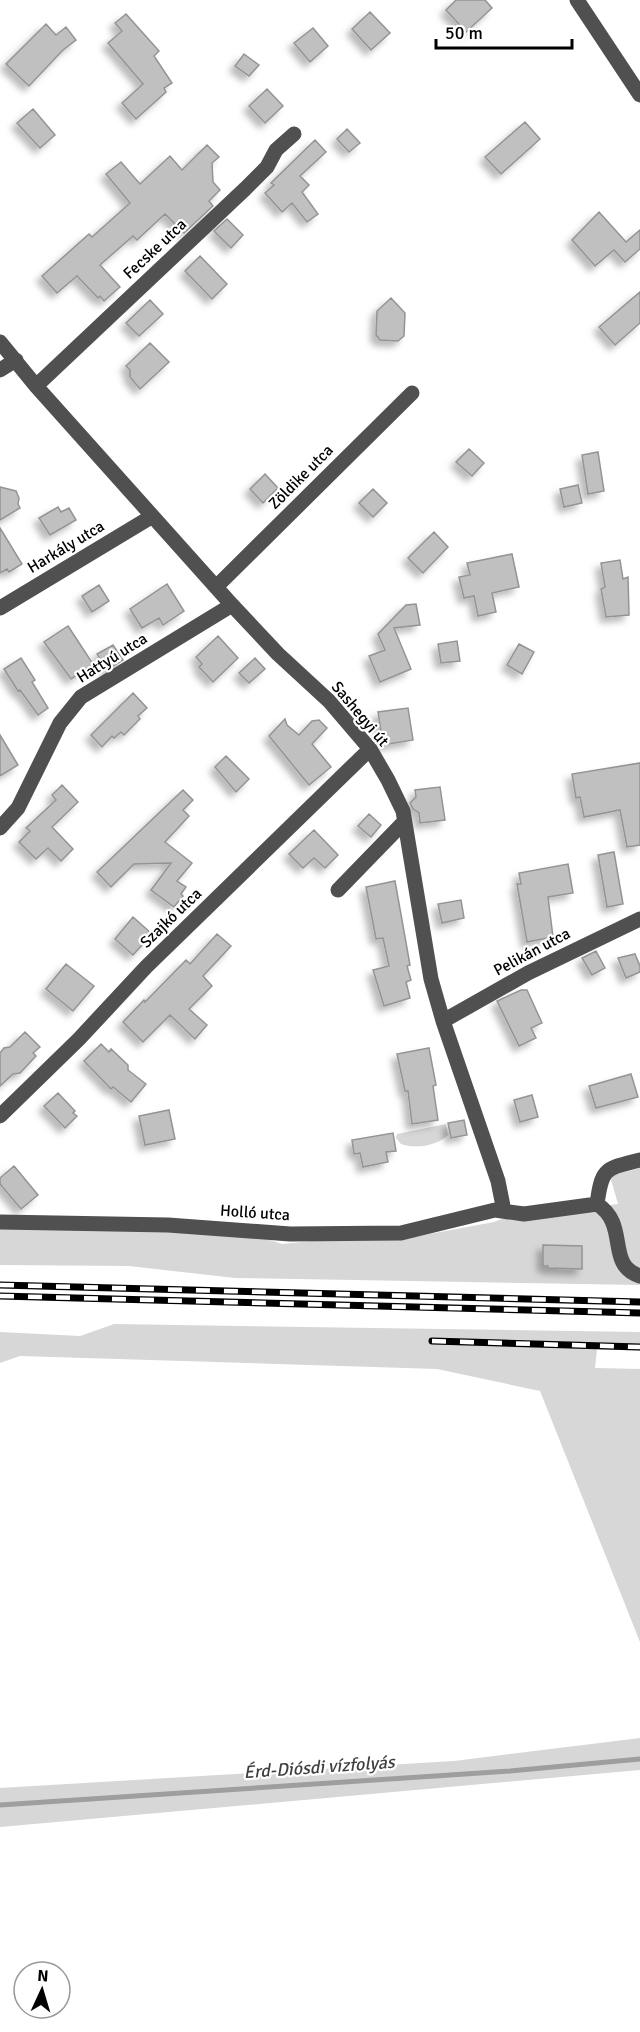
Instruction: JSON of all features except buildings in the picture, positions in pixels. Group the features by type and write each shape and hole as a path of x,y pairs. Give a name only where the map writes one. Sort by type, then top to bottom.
{"street":[{"path":"577,0 640,95"},
{"name":"Fecske utca","path":"36,386 245,189 267,167 276,150 294,134"},
{"name":"Sashegyi út","path":"0,342 151,517 278,654 329,701 370,749 388,780 403,811 431,979 443,1021 498,1181 504,1211"},
{"path":"0,370 16,360"},
{"name":"Zöldike utca","path":"216,586 412,393"},
{"name":"Harkály utca","path":"0,608 151,517"},
{"name":"Hattyú utca","path":"0,828 18,808 60,723 81,698 232,605"},
{"name":"Szajkó utca","path":"0,1116 79,1039 146,967 370,749"},
{"path":"338,890 404,822"},
{"name":"Pelikán utca","path":"443,1021 537,968 640,919"},
{"path":"640,1160 610,1168 604,1174 600,1183 597,1204 611,1216 623,1265 629,1273 640,1276"},
{"name":"Holló utca","path":"0,1222 168,1225 290,1234 401,1233 495,1210 524,1214 597,1204"}],"shaded area":[{"path":"446,1124 448,1135 432,1144 407,1146 401,1144 396,1138 397,1134"},
{"path":"640,1168 640,1285 235,1278 129,1266 0,1265 0,1226 254,1235 282,1244 373,1235 397,1240 494,1222 510,1216 618,1204 610,1176"},
{"path":"114,1324 640,1332 640,1351 597,1349 595,1368 640,1369 640,1642 540,1391 437,1369 20,1356 0,1363 0,1332 80,1336"},
{"path":"640,1738 640,1770 0,1827 0,1788 454,1761"}],"waterway":[{"name":"Érd-Diósdi vízfolyás","path":"0,1805 510,1771 640,1759"}],"railway":[{"path":"0,1285 640,1302"},
{"path":"0,1296 640,1313"},
{"path":"432,1341 640,1347"}]}
